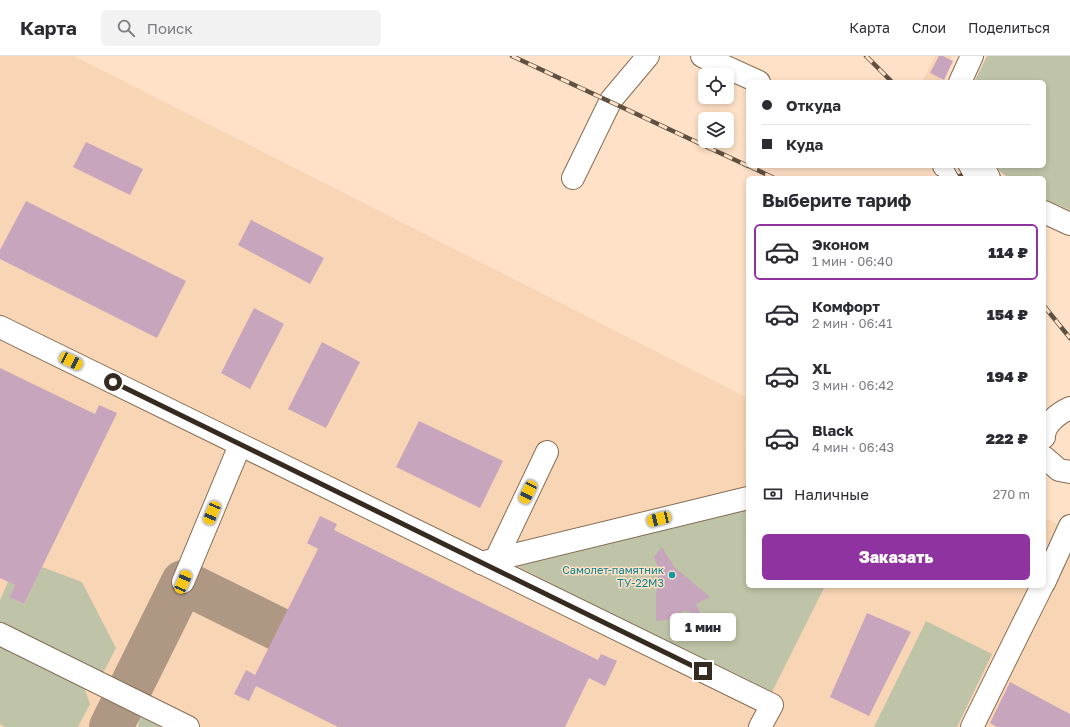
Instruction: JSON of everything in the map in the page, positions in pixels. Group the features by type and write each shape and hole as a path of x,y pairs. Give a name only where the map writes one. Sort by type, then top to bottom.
{"street":[{"path":"573,178 611,100 648,56"},
{"path":"702,56 755,80"},
{"path":"961,80 972,56"},
{"path":"948,168 966,176"},
{"path":"1046,213 1070,224"},
{"path":"0,327 240,445 489,561 772,705 760,727"},
{"path":"1046,429 1058,414 1070,408"},
{"path":"183,582 240,445"},
{"path":"489,561 547,452"},
{"path":"1046,459 1059,470 1070,472"},
{"path":"489,561 746,498"},
{"path":"1046,578 1070,526"},
{"path":"972,727 1041,588"},
{"path":"0,634 188,727"}],"shaded area":[{"path":"0,56 74,56 746,397 746,588 1046,588 1046,519 1070,530 1070,727 0,727"},
{"path":"935,56 952,56 941,80 923,80"}],"green space":[{"path":"987,56 1070,56 1070,210 1046,200 1046,176 1006,176 996,168 1046,168 1046,80 975,80"},
{"path":"746,504 746,588 824,588 771,694 507,561"},
{"path":"42,567 82,582 116,648 102,675 0,625 0,600 8,582 15,585 9,597 24,604"},
{"path":"926,621 992,654 957,727 874,727"},
{"path":"0,645 84,687 90,704 78,727 5,727 0,724"},
{"path":"140,712 172,727 138,727"}],"building":[{"path":"939,56 943,56 953,61 944,80 930,73"},
{"path":"86,142 143,169 130,195 73,167"},
{"path":"26,201 186,281 157,338 0,259 0,250"},
{"path":"251,220 324,258 310,284 238,245"},
{"path":"254,308 284,324 250,389 221,373"},
{"path":"322,342 360,362 326,428 288,409"},
{"path":"0,368 95,414 99,405 117,413 24,604 9,597 15,585 0,578"},
{"path":"419,421 503,461 480,508 396,467"},
{"path":"320,516 337,524 334,530 598,660 601,654 617,661 605,686 589,678 565,727 338,727 256,686 249,701 234,694 246,670 255,675 318,549 307,543"},
{"name":"Самолет-памятник ТУ-22М3","path":"662,547 674,567 710,597 696,604 702,616 683,610 676,627 671,619 656,621 656,594 659,570 654,557"},
{"path":"867,613 911,632 869,716 830,697"},
{"path":"1010,682 1070,714 1070,727 997,727 990,723"}],"taxiway":[{"path":"111,727 183,582 278,629"}],"railway":[{"path":"512,56 746,165"},
{"path":"866,56 890,80"},
{"path":"753,168 770,176"},
{"path":"956,168 961,176"},
{"path":"1046,308 1070,338"}],"place":[{"name":"Самолет-памятник ТУ-22М3","path":"672,575"}],"route":[{"path":"113,382 703,671"}]}
